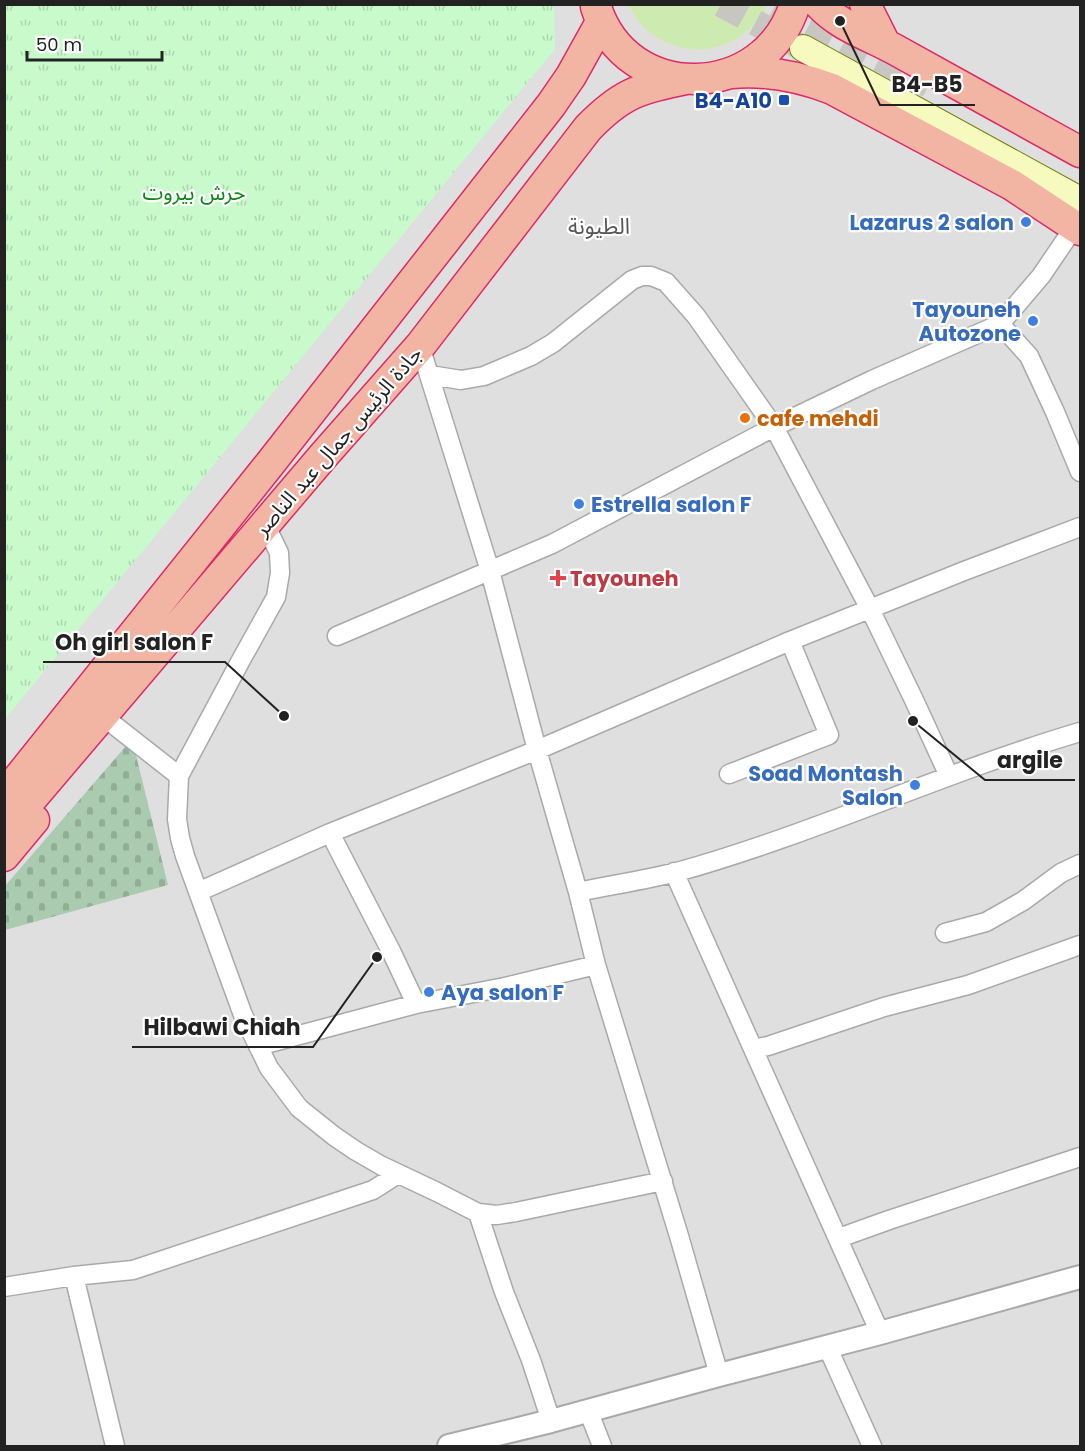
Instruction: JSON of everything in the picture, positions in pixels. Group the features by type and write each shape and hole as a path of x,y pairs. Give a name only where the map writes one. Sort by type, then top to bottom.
{"highway":[{"path":"596,9 612,39 635,61 654,72 675,78 709,79 730,73 753,62 772,45 787,24 795,4"},
{"path":"819,4 830,16 848,27 885,44 1080,152"},
{"path":"865,4 885,44"},
{"name":"جادة الرئيس جمال عبد الناصر","path":"4,796 269,465 551,105 571,76 596,9"},
{"path":"730,73 754,72 785,75 805,79 832,89 1079,219"},
{"name":"جادة الرئيس جمال عبد الناصر","path":"4,831 324,455 420,346 588,128 611,106 629,95 648,87 686,79"},
{"path":"551,105 578,104 586,115 588,128"},
{"path":"4,768 201,528 269,465"},
{"path":"4,856 232,586 270,532 290,496"}],"main road":[{"path":"802,48 1079,219"}],"street":[{"path":"337,636 552,544 774,427 872,380 1000,324 1041,276 1079,219"},
{"path":"430,375 461,380 484,376 531,356 553,343 632,280 642,276 651,276 666,282 696,316 774,427 870,609 949,776"},
{"path":"1000,324 1029,356 1080,472"},
{"path":"420,346 490,570 537,750 579,892 596,965 663,1181 719,1375"},
{"path":"198,892 330,833 537,750 790,641 1080,527"},
{"path":"270,532 279,553 280,573 276,597 179,776 177,819 180,838 198,892 243,1015 269,1068 298,1108 334,1136 382,1166 478,1213 497,1215 516,1212 663,1181"},
{"path":"729,774 829,735 790,641"},
{"path":"114,725 179,776"},
{"path":"579,892 674,872 804,831 949,776 1080,732"},
{"path":"330,833 416,1004"},
{"path":"945,933 986,922 1023,901 1061,873 1080,864"},
{"path":"674,872 880,1333"},
{"path":"753,1049 884,1007 968,985 1080,945"},
{"path":"258,1046 416,1004 505,987 596,965"},
{"path":"839,1238 1080,1157"},
{"path":"4,1287 133,1270 373,1190 398,1174"},
{"path":"478,1213 551,1421"},
{"path":"74,1276 115,1446"},
{"path":"448,1446 551,1421 1080,1277"},
{"path":"827,1346 872,1446"},
{"path":"588,1410 602,1446"}],"shaded area":[{"path":"5,5 1080,5 1080,1446 5,1446"}],"green space":[{"name":"حرش بيروت","path":"5,4 554,5 555,49 5,719"},
{"path":"629,5 767,5 758,20 733,40 704,49 688,49 672,45 656,37 640,23"},
{"path":"132,739 168,885 5,930 5,886"}],"tunnel":[{"path":"721,4 797,45"},
{"path":"776,4 929,85"}],"place":[{"name":"B4-B5","path":"840,21"},
{"name":"B4-A10","path":"784,100"},
{"name":"Lazarus 2 salon","path":"1026,222"},
{"name":"Tayouneh Autozone","path":"1033,321"},
{"name":"cafe mehdi","path":"745,418"},
{"name":"Estrella salon F","path":"579,504"},
{"name":"Tayouneh","path":"558,578"},
{"name":"Oh girl salon F","path":"284,716"},
{"name":"argile","path":"913,721"},
{"name":"Soad Montash Salon","path":"915,785"},
{"name":"Hilbawi Chiah","path":"377,957"},
{"name":"Aya salon F","path":"429,992"}],"district":[{"name":"الطيونة","path":"599,226"}]}
